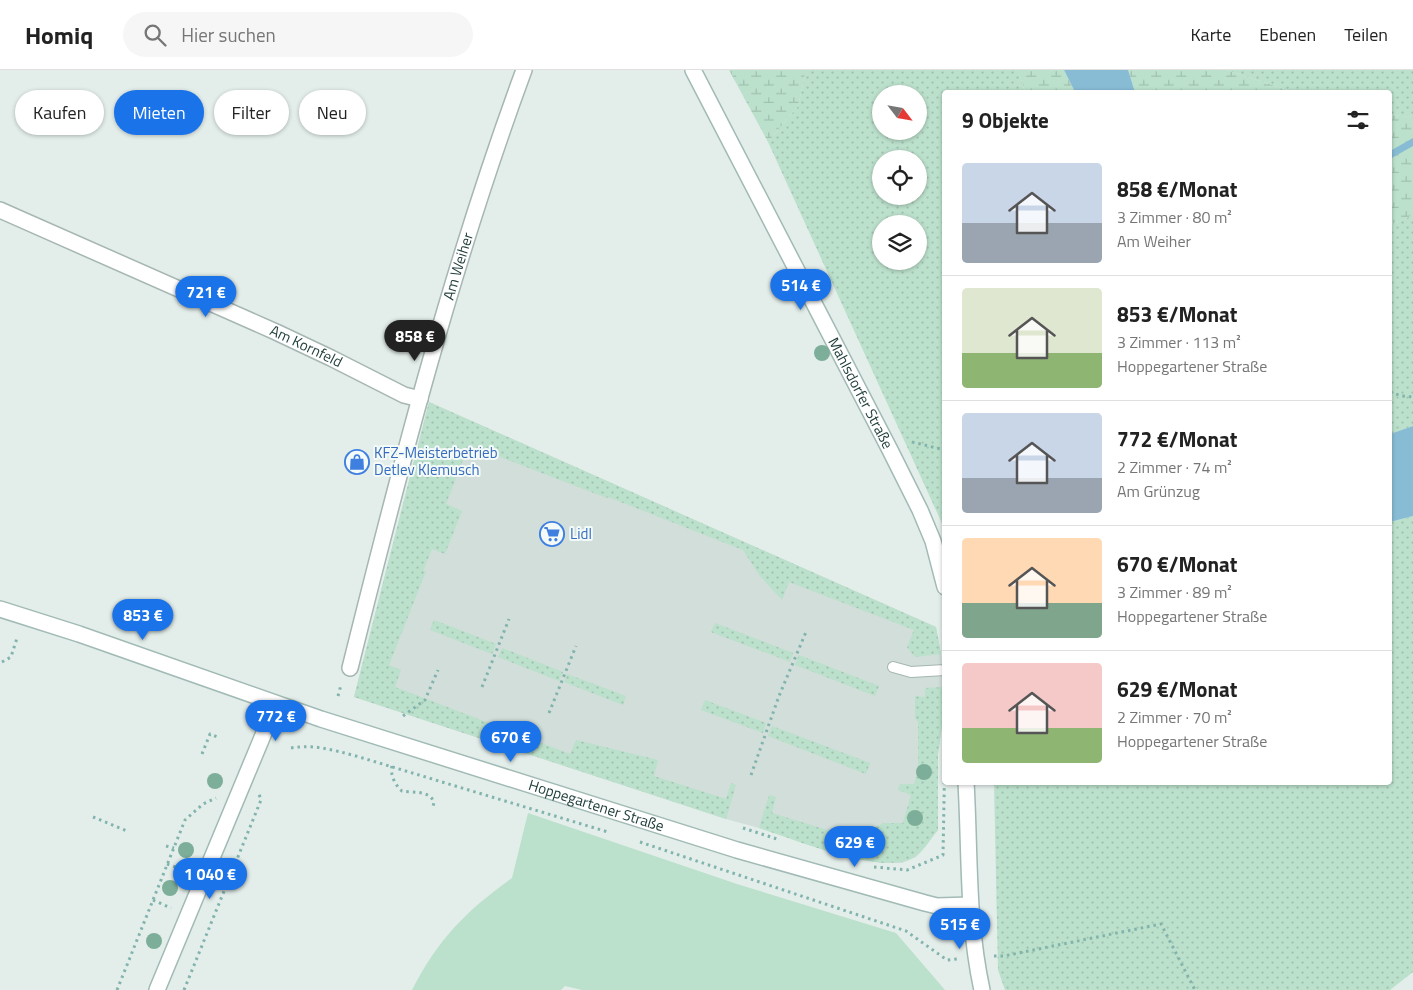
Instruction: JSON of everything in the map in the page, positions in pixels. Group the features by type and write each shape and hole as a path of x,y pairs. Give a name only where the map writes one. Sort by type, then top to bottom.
{"main road":[{"name":"Am Weiher","path":"350,668 446,305 484,182 524,70"},
{"name":"Mahlsdorfer Straße","path":"693,70 916,502 932,541 942,576"},
{"name":"Am Kornfeld","path":"0,210 276,332 404,395 420,399"},
{"name":"Hoppegartener Straße","path":"0,609 80,634 276,704 737,850 937,906 970,905"},
{"path":"157,990 276,704"},
{"path":"966,785 970,905 982,990"}],"lane":[{"path":"893,668 911,672 942,670"}],"path":[{"path":"1392,393 1413,397"},
{"path":"912,442 942,449"},
{"path":"482,687 509,619"},
{"path":"751,775 779,696 806,632"},
{"path":"2,662 12,657 17,638"},
{"path":"549,713 576,646"},
{"path":"403,716 425,700 438,670"},
{"path":"202,754 210,734 220,738"},
{"path":"291,748 306,745 320,746 392,766 610,833"},
{"path":"392,766 390,772 399,788 402,791 432,797 433,807"},
{"path":"870,866 907,870 943,855 944,785"},
{"path":"117,990 185,820 203,804 220,797 236,799"},
{"path":"184,990 262,800"},
{"path":"93,817 127,831"},
{"path":"743,828 781,840"},
{"path":"638,841 906,931 947,960 1004,956 1161,924 1194,990"},
{"path":"166,846 174,848"}],"shaded area":[{"path":"429,402 936,627 942,667 942,726 938,754 938,830 916,857 902,863 881,863 845,856 354,697"}],"green space":[{"path":"729,70 806,70 798,106 768,142"},
{"path":"806,70 1018,70 1024,90 942,90 942,523 768,142 798,106"},
{"path":"1018,70 1064,70 1074,90 1024,90"},
{"path":"1128,70 1226,70 1288,90 1134,90"},
{"path":"1226,70 1413,70 1413,117 1392,115 1392,90 1288,90"},
{"path":"1392,115 1413,117 1413,215 1392,224"},
{"path":"1413,215 1413,426 1392,433 1392,224"},
{"path":"429,402 936,627 941,654 915,657 907,647 914,630 789,582 782,600 760,576 743,550 469,445 446,504 462,511 445,554 432,549 423,571 426,571 389,665 401,670 395,687 570,754 576,740 658,760 654,776 726,799 731,783 736,785 726,819 354,697"},
{"path":"1413,516 1413,972 1390,990 1005,990 998,970 994,785 1392,785 1392,521"},
{"path":"434,620 496,644 492,654 430,630"},
{"path":"715,623 793,653 790,662 711,632"},
{"path":"502,648 563,672 559,681 498,657"},
{"path":"799,655 879,686 875,696 795,665"},
{"path":"567,674 626,696 623,705 564,682"},
{"path":"942,687 942,726 938,754 938,830 917,856 898,862 859,859 837,854 759,828 769,795 776,797 772,813 869,843 875,827 884,823 903,823 911,795 898,790 900,784 914,784 918,770 918,722 915,718 915,696 925,697 925,688"},
{"path":"705,700 766,723 763,733 701,710"},
{"path":"772,726 870,763 866,774 768,736"},
{"path":"528,813 737,884 896,933 945,990 582,990 565,986 561,990 412,990 432,956 454,927 481,902 512,878"}],"water":[{"path":"1064,70 1128,70 1134,90 1074,90"},
{"path":"1413,426 1413,516 1392,521 1392,433"}],"waterway":[{"path":"1392,154 1413,142"}],"place":[{"name":"KFZ-Meisterbetrieb Detlev Klemusch","path":"357,462"},
{"name":"Lidl","path":"552,534"}]}
